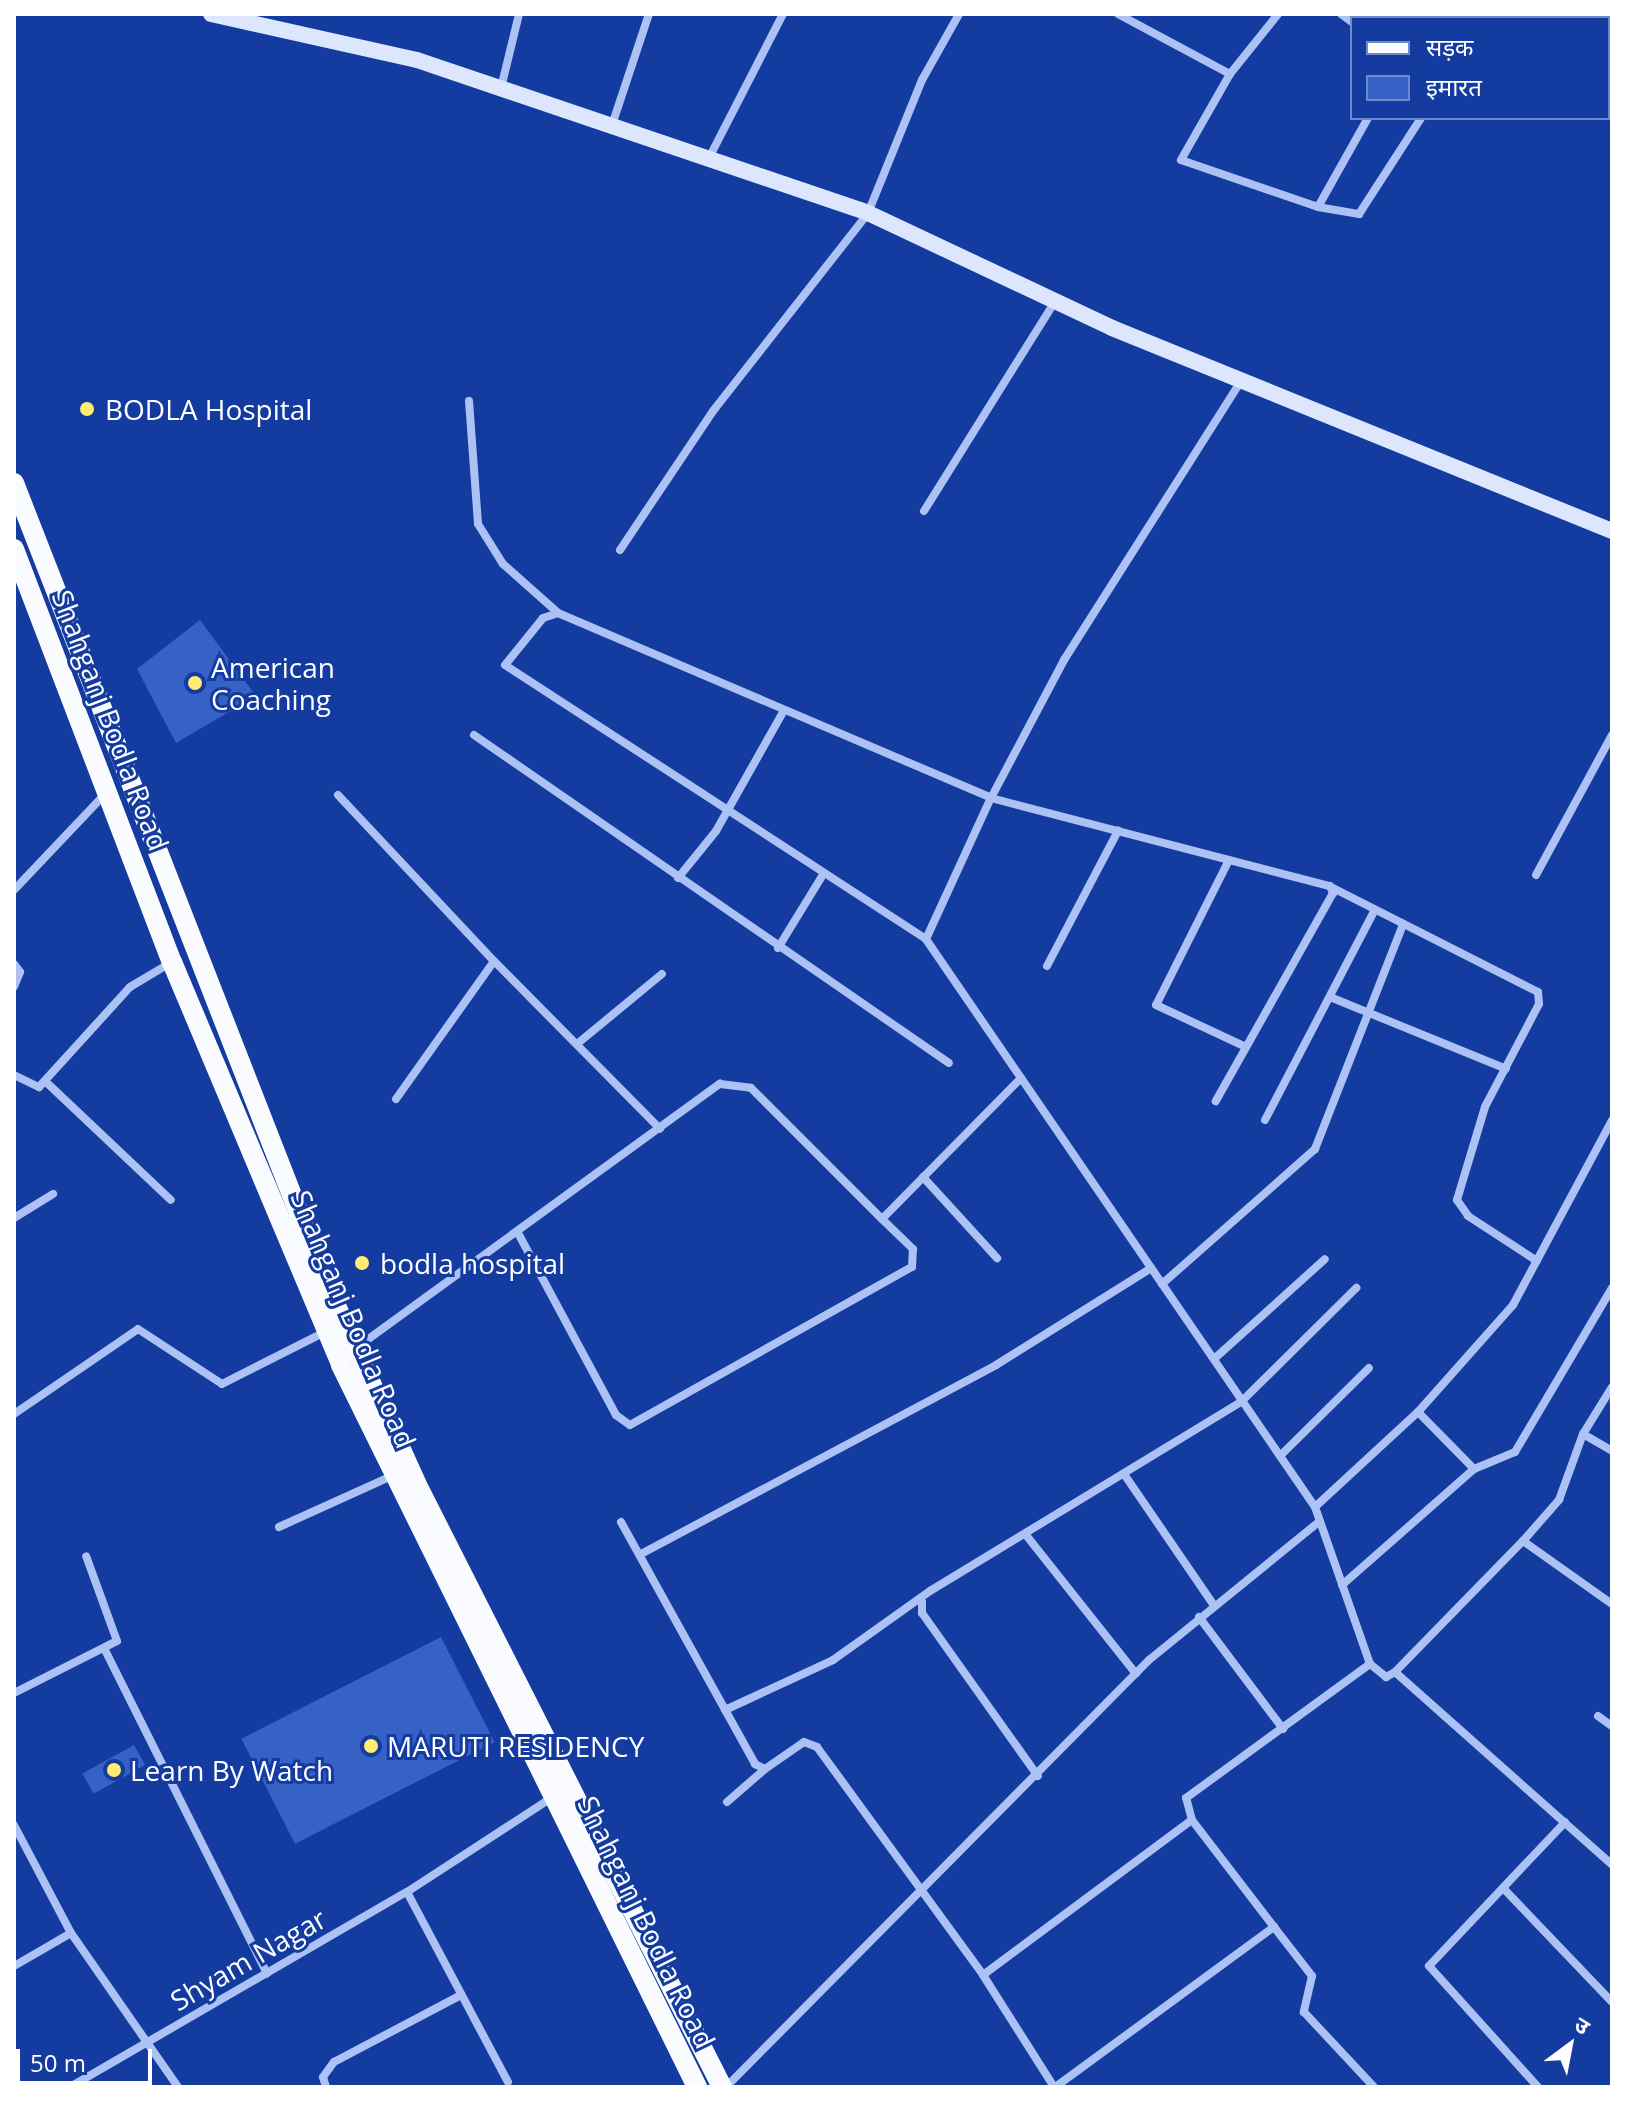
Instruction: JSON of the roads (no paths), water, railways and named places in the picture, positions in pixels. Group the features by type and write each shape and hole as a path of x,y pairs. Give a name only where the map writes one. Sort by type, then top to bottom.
{"main road":[{"path":"211,14 417,60 868,213 1056,300 1242,380 1612,531"},
{"path":"14,483 335,1328 420,1513 571,1784 724,2087"},
{"name":"Shahganj Bodla Road","path":"14,549 110,790 172,962 335,1328"},
{"name":"Shahganj Bodla Road","path":"346,1352 392,1476 420,1513 553,1796 697,2087"}],"street":[{"path":"501,88 519,14"},
{"path":"612,125 649,14"},
{"path":"709,158 783,14"},
{"path":"620,550 713,411 868,213 922,80 959,14"},
{"path":"1118,14 1230,74"},
{"path":"1278,14 1230,74 1181,160 1318,207 1359,214 1420,120"},
{"path":"1318,207 1367,120"},
{"path":"924,511 1056,300"},
{"path":"926,939 991,798 1064,660 1242,380"},
{"path":"469,401 478,524 503,564 558,613 783,712 991,798 1330,886 1538,992 1539,1004 1485,1107 1457,1200 1468,1216 1537,1261"},
{"path":"558,613 543,618 505,665 926,939 1315,1507 1370,1664 1386,1677 1395,1672 1559,1500 1583,1434 1612,1387"},
{"path":"678,878 727,810 783,712"},
{"path":"474,735 778,948 949,1063"},
{"path":"1536,875 1612,735"},
{"path":"14,890 110,790"},
{"path":"338,795 494,961 660,1129"},
{"path":"1047,966 1118,831"},
{"path":"1229,860 1156,1005 1246,1047"},
{"path":"778,948 824,873"},
{"path":"1216,1101 1333,893 1330,886"},
{"path":"1265,1120 1375,910"},
{"path":"1162,1284 1315,1149 1352,1071 1368,1013 1403,924"},
{"path":"396,1099 494,961"},
{"path":"14,1075 36,1089 130,987 172,962"},
{"path":"14,964 20,972 14,987"},
{"path":"577,1044 662,974"},
{"path":"1330,997 1506,1069"},
{"path":"882,1219 1021,1078"},
{"path":"45,1081 171,1200"},
{"path":"346,1352 518,1233 720,1084 739,1081 913,1249 912,1267 630,1425 616,1415 518,1233"},
{"path":"1315,1507 1418,1412 1513,1305 1612,1120"},
{"path":"923,1177 997,1258"},
{"path":"14,1218 53,1194"},
{"path":"1214,1359 1325,1259"},
{"path":"641,1554 996,1365 1151,1268"},
{"path":"725,1710 824,1664 1242,1401 1356,1288"},
{"path":"1342,1585 1474,1469 1515,1452 1612,1288"},
{"path":"14,1414 138,1329 222,1384 335,1328"},
{"path":"1280,1456 1369,1368"},
{"path":"1418,1412 1474,1469"},
{"path":"1583,1434 1612,1451"},
{"path":"1124,1474 1213,1604"},
{"path":"279,1527 392,1476"},
{"path":"724,2087 923,1892 1136,1674 1213,1604 1320,1521"},
{"path":"621,1522 755,1764 765,1769"},
{"path":"1026,1535 1136,1674"},
{"path":"1523,1541 1612,1604"},
{"path":"15,1689 117,1641 86,1556"},
{"path":"922,1602 922,1613 1038,1776"},
{"path":"1199,1617 1283,1729"},
{"path":"104,1648 267,1973"},
{"path":"1370,1664 1186,1798 1192,1820 1312,1976 1304,2012 1374,2087"},
{"path":"1395,1672 1612,1865"},
{"path":"1598,1716 1612,1726"},
{"path":"727,1802 765,1769 813,1743 983,1975 1056,2086 1274,1927"},
{"name":"Shyam Nagar","path":"70,2087 407,1892 571,1784"},
{"path":"983,1975 1192,1820"},
{"path":"1538,2087 1429,1966 1565,1822"},
{"path":"14,1825 71,1933 178,2087"},
{"path":"1504,1889 1612,2002"},
{"path":"407,1892 508,2082"},
{"path":"14,1966 71,1933"},
{"path":"326,2087 323,2077 334,2062 461,1995"}],"place":[{"name":"BODLA Hospital","path":"87,409"},
{"name":"American Coaching","path":"195,683"},
{"name":"bodla hospital","path":"362,1263"},
{"name":"MARUTI RESIDENCY","path":"371,1746"},
{"name":"Learn By Watch","path":"114,1770"}]}
